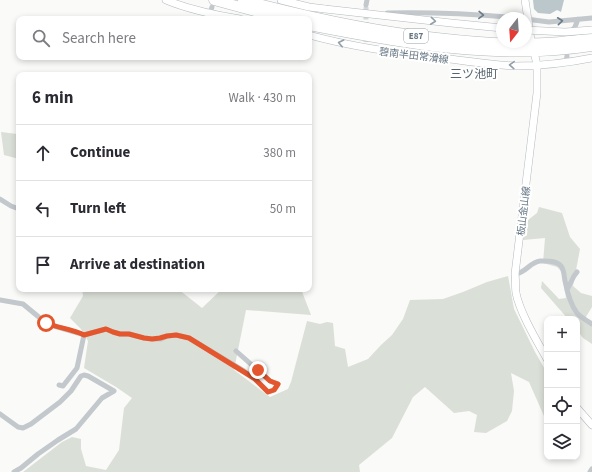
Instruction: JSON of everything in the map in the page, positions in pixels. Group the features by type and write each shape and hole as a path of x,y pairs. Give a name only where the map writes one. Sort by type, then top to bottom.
{"highway":[{"name":"E87","path":"243,0 307,16"},
{"path":"212,7 267,16"},
{"name":"E87","path":"312,17 405,34 483,42 521,44 559,43 592,38"},
{"name":"E87","path":"312,26 398,41 507,52 562,50 592,46"}],"main road":[{"path":"166,0 187,8 212,7 233,16"},
{"path":"281,0 309,7 496,27"},
{"path":"525,0 526,12"},
{"path":"532,30 550,32 592,30"},
{"name":"碧南半田常滑線","path":"312,36 395,53 518,66 537,65 567,59 592,58"},
{"name":"板山金山線","path":"535,56 537,65 537,93 515,274 516,292 521,309 544,354"},
{"path":"580,411 592,425"}],"street":[{"path":"372,14 409,12 496,16"},
{"path":"532,20 548,22 592,18"},
{"path":"568,36 576,26 578,19"},
{"path":"0,199 16,208"},
{"path":"515,274 520,273 533,263 537,262 552,262 559,264 563,270 567,290 572,304 577,313 592,324"},
{"path":"567,290 577,272"},
{"path":"0,300 23,304 46,323 84,335 106,329 120,334 129,334 148,339 176,335 189,338 255,379 268,392 274,390 278,384 270,381 244,360 236,351"},
{"path":"59,385 63,386 77,368 84,335"},
{"path":"0,414 18,427 24,428 40,418 60,402 84,374 114,391 102,398 76,429 58,440 14,472"}],"shaded area":[{"path":"533,0 564,0 561,12 557,10 550,14 538,13 534,9"},
{"path":"1,132 16,134 16,158 4,155"},
{"path":"539,207 562,213 570,237 580,249 573,286 581,293 592,296 592,307 584,320 592,326 592,344 580,334 580,316 565,316 541,288 542,281 559,299 566,298 562,272 557,267 543,263 545,238 523,240 528,220 537,213"},
{"path":"508,276 514,309 544,368 544,416 529,382 511,373 514,391 512,411 507,421 486,433 474,432 477,415 469,411 454,413 425,387 413,397 392,438 359,465 360,472 23,472 62,442 72,437 81,439 81,449 86,466 106,470 119,450 124,408 132,398 84,368 88,341 81,329 70,318 83,296 82,292 182,292 202,308 219,292 302,292 311,315 246,310 234,370 270,397 288,389 307,321 320,324 327,322 333,323 335,346 345,349 348,367 368,359 392,335 403,319 410,300 443,299 487,282"}],"tunnel":[{"path":"366,5 366,42"}],"district":[{"name":"三ツ池町","path":"474,74"}],"route":[{"path":"46,323 84,335 106,329 120,334 129,334 152,339 176,335 189,338 255,379 268,392 276,389 278,384 270,381 258,370"}]}
